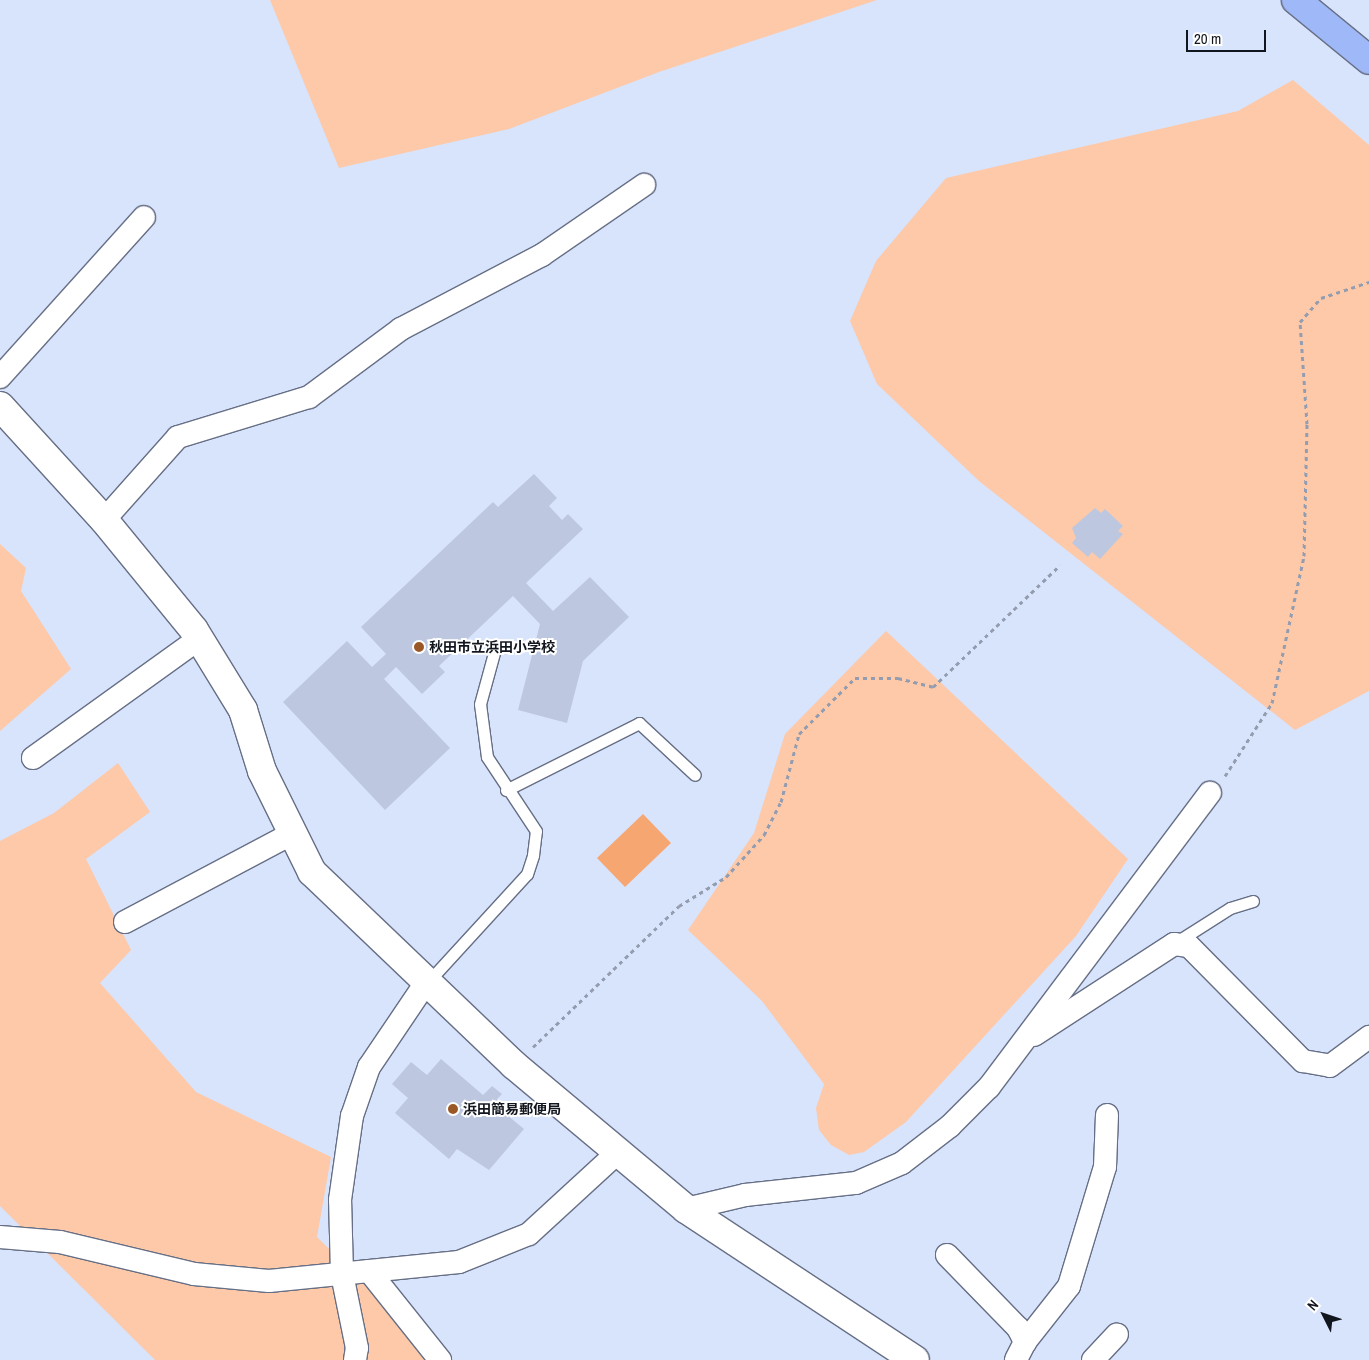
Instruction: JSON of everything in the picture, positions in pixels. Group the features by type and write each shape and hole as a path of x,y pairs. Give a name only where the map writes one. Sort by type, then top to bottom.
{"highway":[{"path":"1296,0 1369,60"}],"street":[{"path":"104,520 178,437 309,397 401,330 542,255 644,185"},
{"path":"0,376 144,217"},
{"path":"0,406 104,520 200,638 243,710 262,771 291,834 312,872 425,984 514,1065 686,1209 915,1360"},
{"path":"33,758 200,638"},
{"path":"686,1209 745,1194 856,1183 902,1162 950,1126 989,1087 1210,793"},
{"path":"125,922 291,834"},
{"path":"1022,1042 1174,944 1189,946 1303,1061 1330,1066 1369,1037"},
{"path":"355,1360 357,1348 342,1274 340,1200 352,1116 368,1067 425,984"},
{"path":"1021,1351 1069,1286 1105,1167 1107,1115"},
{"path":"0,1237 60,1242 194,1274 269,1281 460,1262 529,1234 617,1153"},
{"path":"947,1255 1018,1328 1021,1351"},
{"path":"369,1271 440,1360"},
{"path":"1093,1360 1117,1334"}],"lane":[{"path":"425,984 527,874 536,831 506,790 487,757 480,704 495,649"},
{"path":"506,790 639,723 695,775"},
{"path":"1174,944 1230,908 1253,901"}],"path":[{"path":"1210,793 1231,769 1272,703 1304,556 1308,424 1300,322 1321,298 1369,282"},
{"path":"514,1065 679,906 726,876 764,835 781,802 799,734 855,678 898,678 933,687 1060,565"}],"shaded area":[{"path":"270,0 877,0 659,72 509,129 339,168"},
{"path":"1293,80 1369,145 1369,691 1295,730 979,481 877,384 850,321 876,261 946,178 1238,111"},
{"path":"0,544 26,568 21,591 71,669 0,731"},
{"path":"886,631 1128,859 1076,936 906,1122 864,1152 849,1155 831,1145 819,1130 816,1108 824,1084 762,1001 688,930 754,833 785,734"},
{"path":"118,763 150,812 86,859 131,950 100,983 196,1092 331,1157 317,1237 441,1360 155,1360 0,1206 0,841 54,813"},
{"path":"643,814 671,843 625,887 597,858"}],"building":[{"name":"秋田市立浜田小学校","path":"534,474 557,498 549,506 562,520 568,514 583,529 526,583 553,611 590,577 629,617 583,661 567,723 518,710 540,624 513,596 439,666 445,672 422,694 396,667 384,679 450,748 385,810 283,702 347,641 372,667 386,654 361,627 493,502 498,507"},
{"path":"1095,508 1101,513 1105,509 1123,526 1118,531 1123,534 1100,559 1092,552 1088,557 1072,543 1076,538 1072,528"},
{"path":"441,1059 483,1095 492,1086 502,1094 497,1099 510,1111 507,1115 524,1129 489,1170 457,1149 449,1159 395,1113 408,1098 392,1084 411,1062 427,1075"}],"place":[{"name":"秋田市立浜田小学校","path":"419,647"},
{"name":"浜田簡易郵便局","path":"453,1109"}]}
